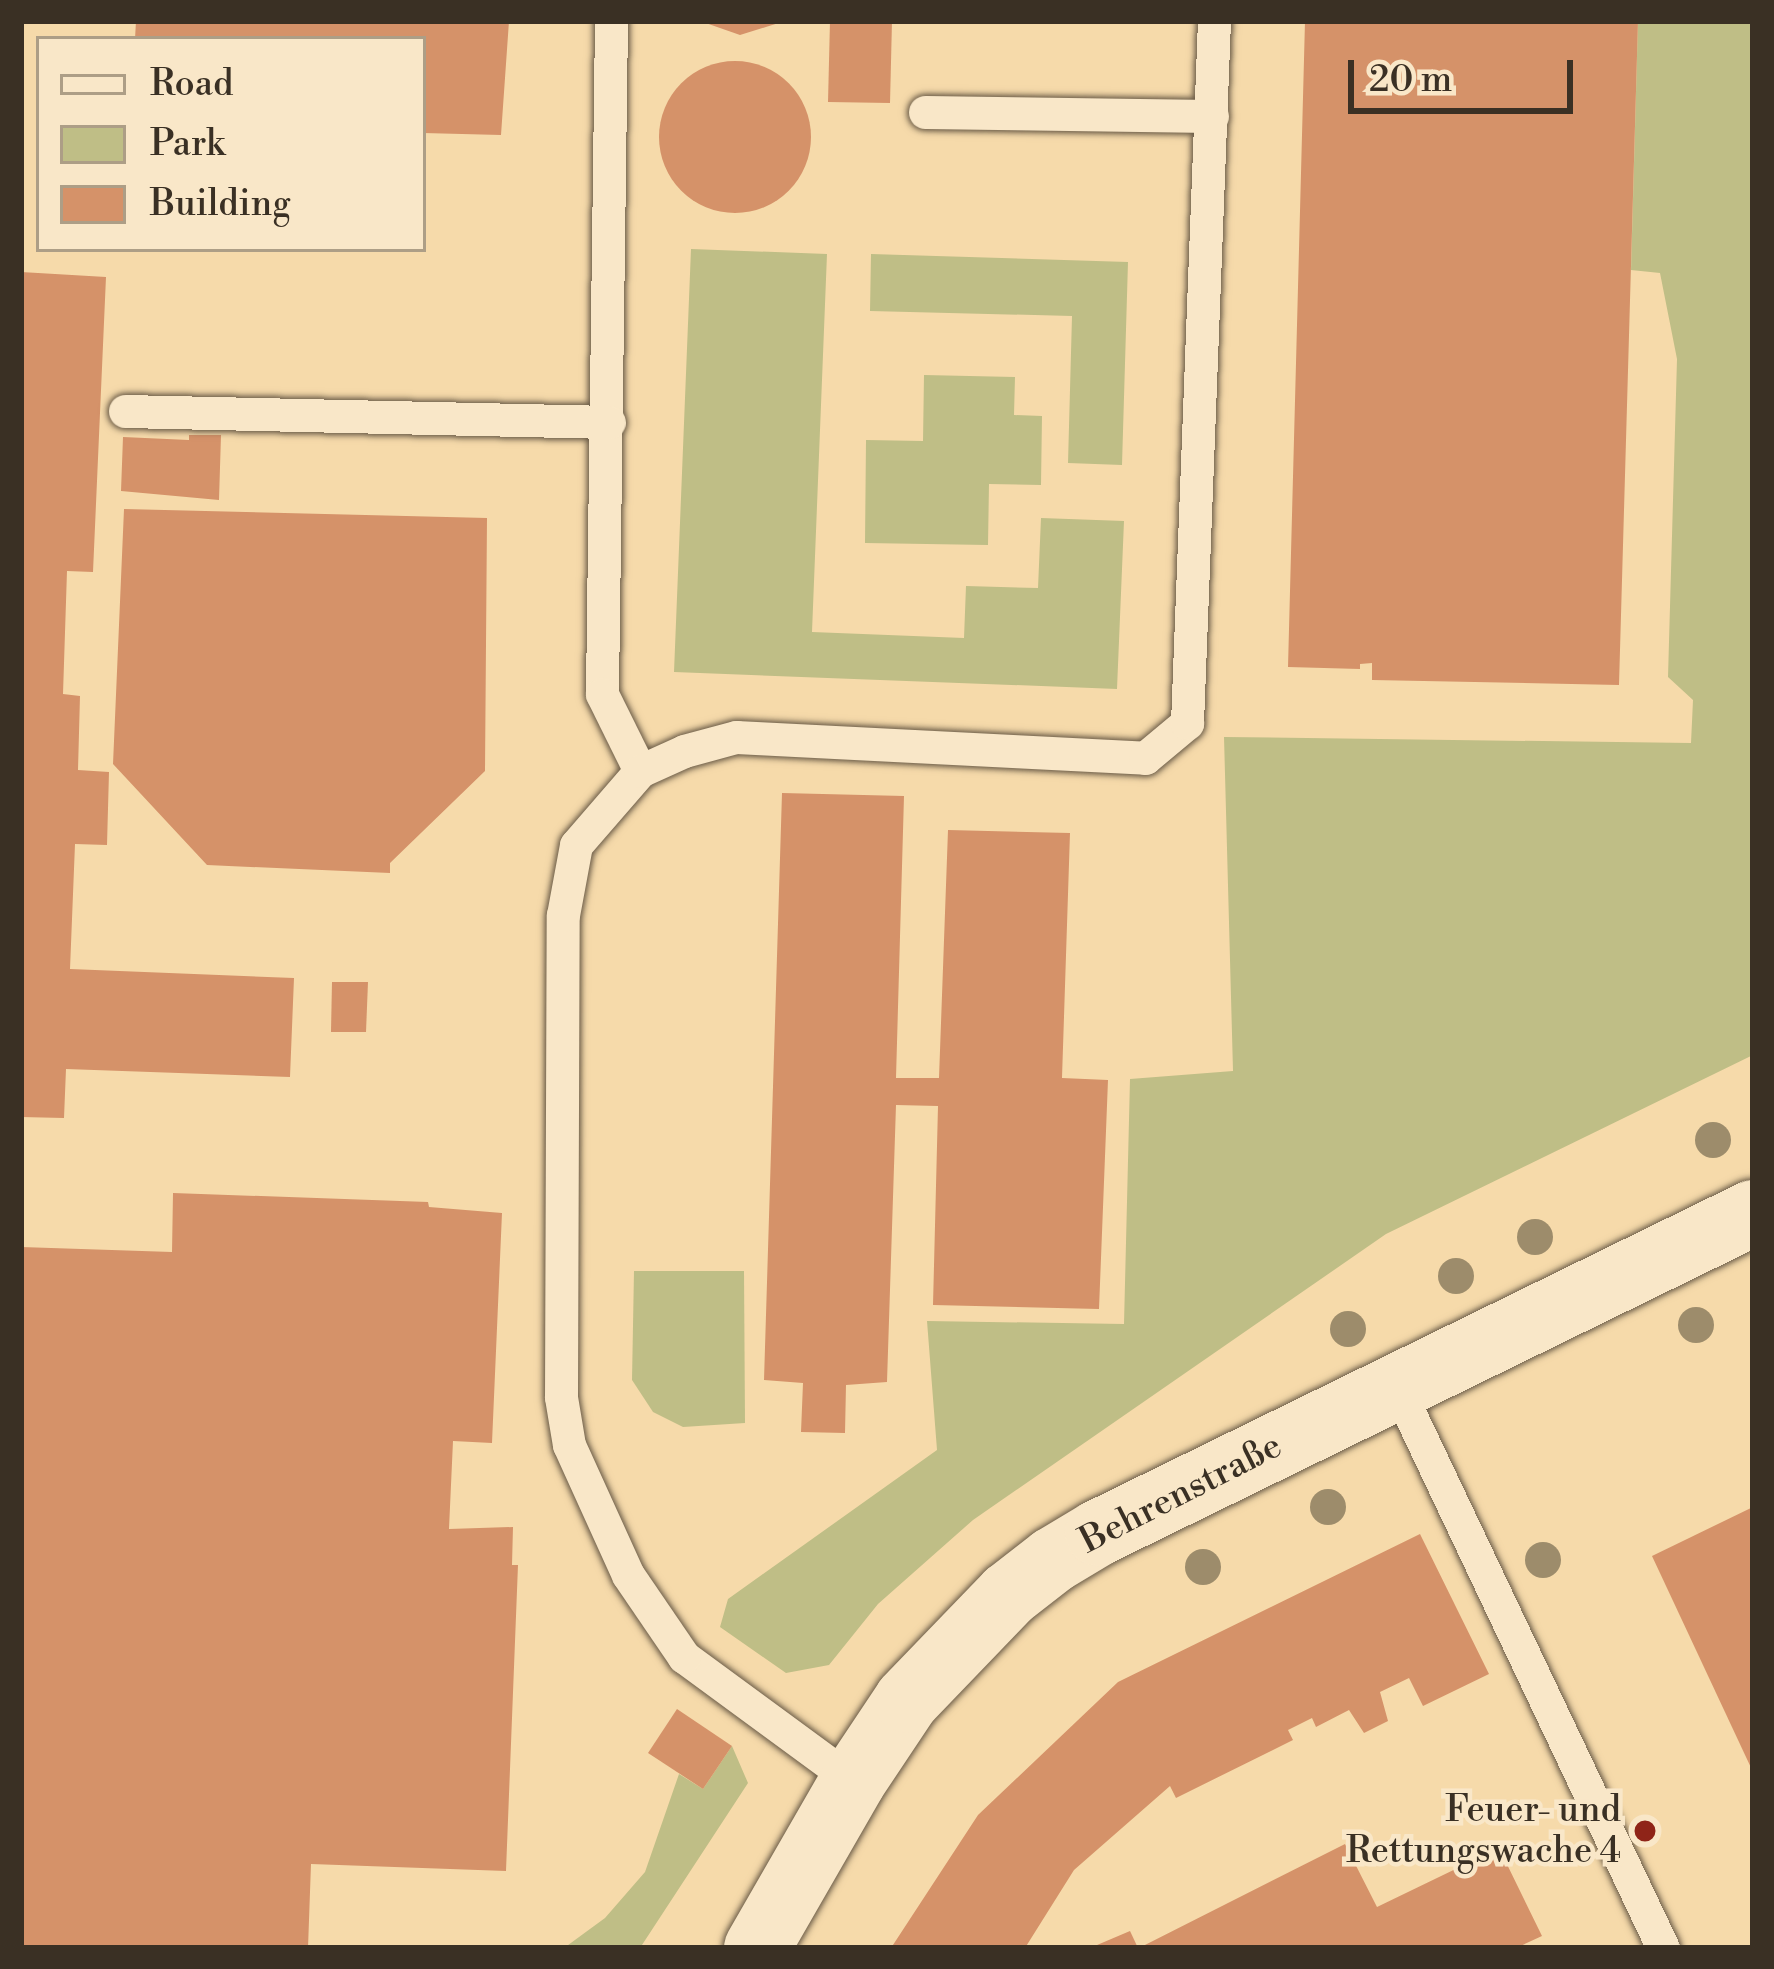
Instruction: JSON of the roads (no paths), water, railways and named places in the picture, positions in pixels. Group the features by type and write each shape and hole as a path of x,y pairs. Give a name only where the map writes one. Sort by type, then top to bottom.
{"street":[{"name":"Behrenstraße","path":"757,1948 853,1781 922,1684 1008,1595 1054,1560 1753,1213"}],"lane":[{"path":"611,21 602,694 640,771"},
{"path":"853,1781 684,1657 628,1575 569,1445 560,1396 563,915 576,845 640,771 684,751 736,737 1145,758 1187,723 1214,21"},
{"path":"925,112 1212,116"},
{"path":"125,411 609,422"},
{"path":"1397,1387 1663,1948"}],"place":[{"name":"Feuer- und Rettungswache 4","path":"1645,1831"}]}
